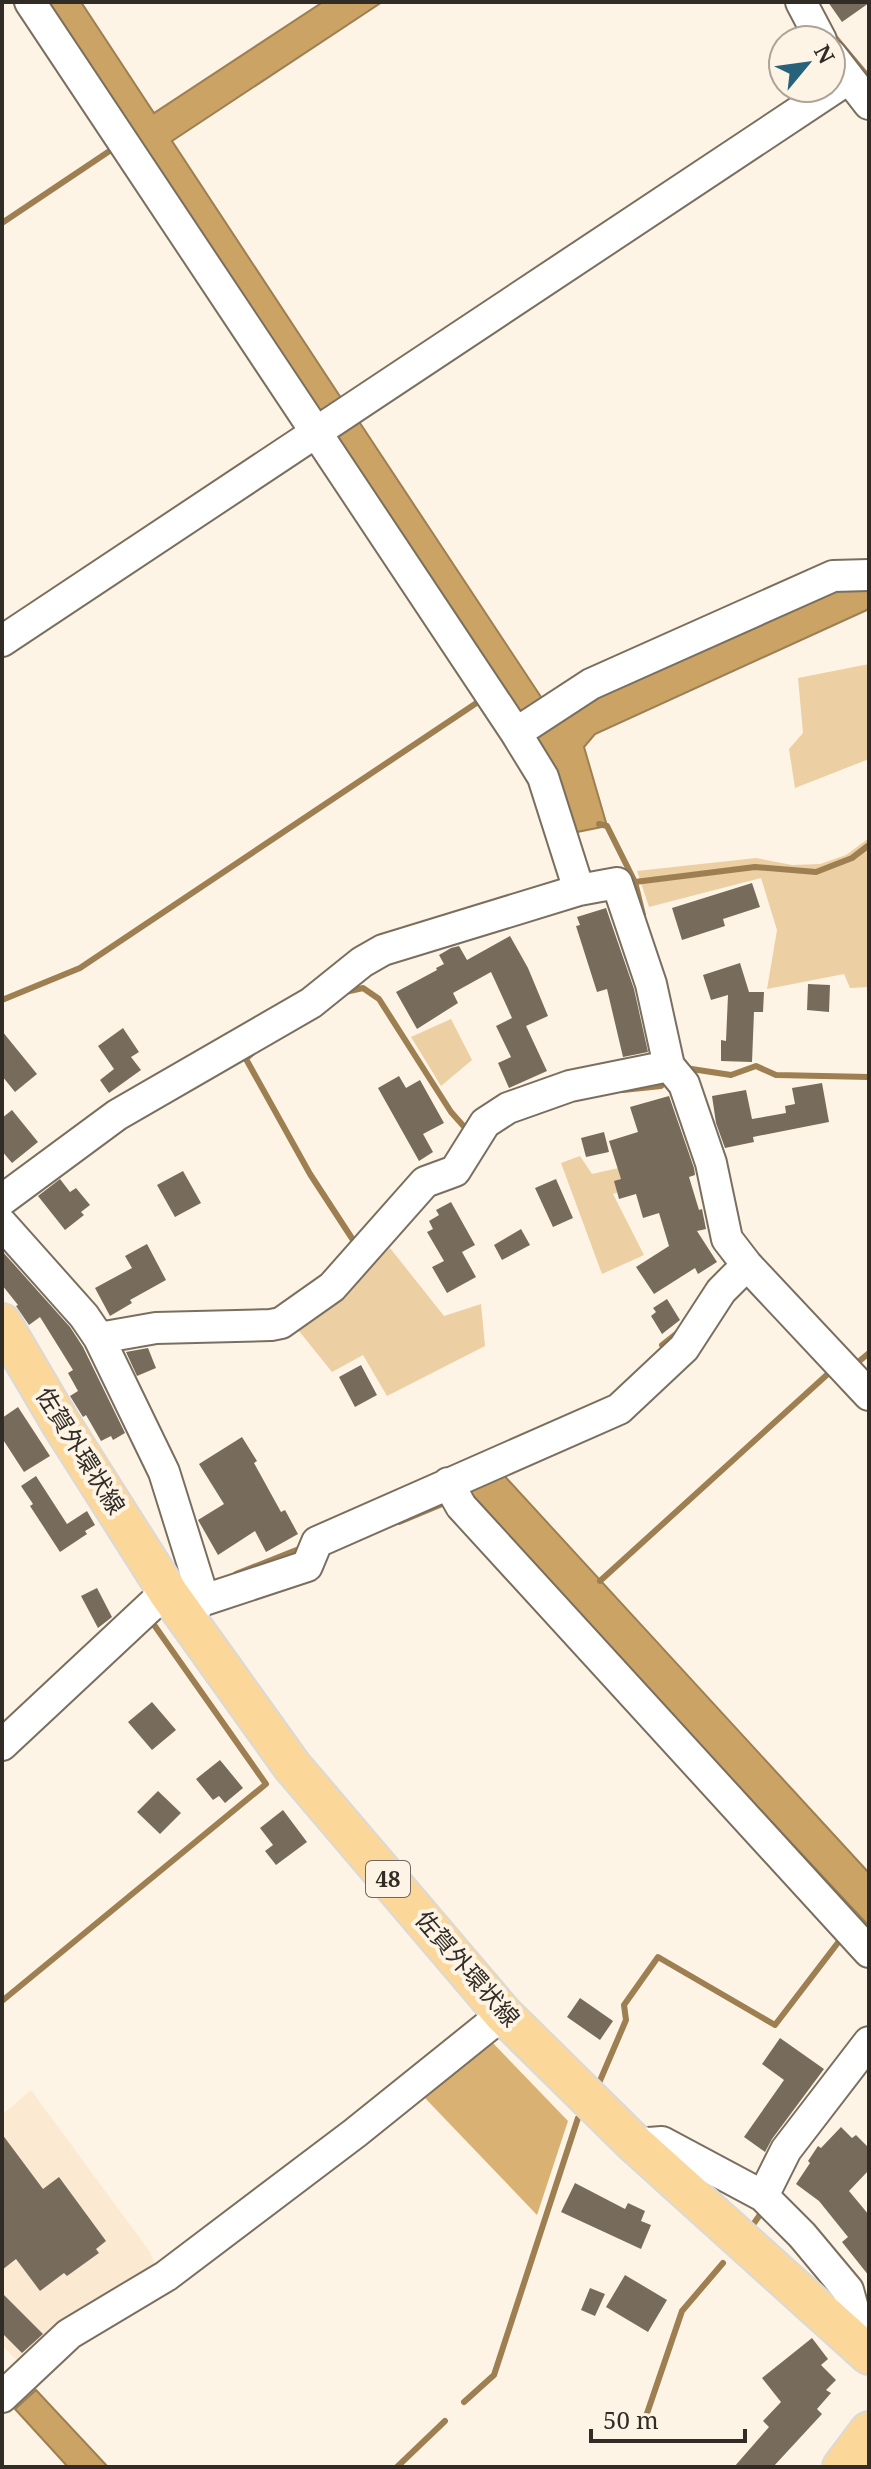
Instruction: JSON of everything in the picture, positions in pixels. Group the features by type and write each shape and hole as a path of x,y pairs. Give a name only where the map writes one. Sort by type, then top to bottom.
{"main road":[{"name":"佐賀外環状線","path":"2,1323 60,1422 185,1603 292,1766 503,2014 635,2144 862,2348"},
{"path":"842,2467 869,2431"}],"street":[{"path":"30,2 331,423 531,723 543,777 579,890"},
{"path":"801,2 813,24"},
{"path":"847,76 869,104"},
{"path":"2,641 331,423 787,104"},
{"path":"531,723 591,684 833,576 869,575"},
{"path":"2,1200 117,1115 311,1003 362,962 383,950 579,890 617,883 651,984 676,1075 711,1163 727,1239 747,1265 865,1383"},
{"path":"99,1338 156,1328 281,1323 332,1287 432,1180 455,1171 481,1130 508,1108 570,1086 676,1075"},
{"path":"2,1224 84,1316 99,1338 164,1472 185,1603"},
{"path":"2,1745 155,1602 185,1603 454,1495 619,1409 684,1348 721,1291 747,1265"},
{"path":"454,1495 869,1952"},
{"path":"2,2397 69,2334 166,2276 355,2133 503,2014"},
{"path":"763,2196 786,2150 869,2042"},
{"path":"635,2144 662,2142 763,2196 802,2235 848,2290 862,2348"}],"shaded area":[{"path":"37,2 81,2 154,113 323,2 382,2 172,141 343,401 316,418"},
{"path":"356,417 543,700 517,718 329,435"},
{"path":"869,588 869,609 595,734 584,747 607,826 572,833 530,738 597,691 836,589"},
{"path":"869,664 869,759 795,788 789,749 803,733 798,678"},
{"path":"869,838 869,987 850,988 844,974 767,989 777,930 761,878 649,907 637,871 756,858 792,865 820,864 846,855"},
{"path":"451,1019 472,1060 441,1086 411,1037"},
{"path":"580,1156 592,1174 650,1161 655,1180 613,1194 644,1255 602,1274 561,1163"},
{"path":"390,1248 444,1316 481,1304 485,1346 387,1396 363,1355 332,1372 299,1331"},
{"path":"499,1470 869,1873 869,1926 469,1498 470,1483"},
{"path":"491,2041 568,2121 537,2215 424,2097"},
{"path":"31,2090 150,2252 157,2270 22,2366 2,2345 2,2115"},
{"path":"36,2390 108,2467 68,2467 15,2409"}],"building":[{"path":"828,2 869,2 869,3 842,22"},
{"path":"752,883 760,907 723,919 725,926 682,940 672,908"},
{"path":"606,908 634,989 648,1052 623,1057 607,989 597,992 576,926 580,925 577,917"},
{"path":"510,936 528,968 548,1016 526,1026 547,1071 509,1088 498,1063 511,1057 496,1026 512,1018 491,972 453,993 458,1003 417,1029 396,992 437,970 444,964 439,955 451,948 459,946 467,960"},
{"path":"740,963 749,992 764,992 763,1012 754,1012 752,1062 721,1061 721,1040 726,1041 728,995 711,1000 703,975"},
{"path":"808,984 830,985 829,1012 807,1010"},
{"path":"123,1028 139,1052 131,1057 141,1070 109,1093 100,1080 114,1069 98,1046"},
{"path":"2,1031 37,1074 15,1092 2,1076"},
{"path":"399,1076 406,1088 420,1080 444,1123 423,1134 433,1152 419,1161 378,1088"},
{"path":"822,1083 829,1122 753,1137 754,1142 725,1148 716,1123 712,1096 746,1090 752,1119 786,1113 785,1106 795,1104 792,1088"},
{"path":"669,1096 694,1168 695,1175 689,1177 699,1210 702,1209 706,1229 697,1231 717,1262 698,1274 695,1268 654,1294 636,1267 669,1246 659,1213 643,1218 636,1194 619,1199 614,1181 621,1179 609,1141 638,1132 630,1107"},
{"path":"12,1110 38,1142 12,1163 2,1151 2,1118"},
{"path":"604,1132 609,1152 586,1157 581,1138"},
{"path":"183,1171 201,1203 175,1217 157,1185"},
{"path":"60,1179 70,1192 76,1188 90,1205 81,1212 84,1215 65,1230 38,1196"},
{"path":"556,1179 573,1218 553,1227 535,1188"},
{"path":"451,1202 475,1245 462,1252 476,1277 447,1293 432,1267 444,1261 427,1232 433,1229 429,1221 439,1215 436,1210"},
{"path":"521,1229 530,1245 502,1260 494,1245"},
{"path":"147,1244 166,1280 130,1300 132,1303 110,1316 95,1288 132,1268 125,1256"},
{"path":"2,1251 70,1327 125,1433 113,1440 111,1436 101,1441 86,1415 83,1417 70,1396 78,1391 68,1373 73,1370 40,1317 29,1325 2,1285"},
{"path":"667,1299 680,1320 662,1334 651,1316 656,1312 653,1308"},
{"path":"148,1348 156,1368 137,1376 126,1352"},
{"path":"361,1365 377,1395 355,1407 339,1377"},
{"path":"18,1407 50,1456 24,1472 2,1438 2,1418"},
{"path":"242,1437 281,1512 285,1510 298,1534 266,1552 255,1531 218,1555 198,1520 224,1504 199,1464"},
{"path":"36,1476 67,1524 87,1511 95,1525 60,1552 30,1506 33,1504 21,1486"},
{"path":"97,1588 112,1617 98,1628 81,1596"},
{"path":"152,1702 176,1730 152,1750 128,1722"},
{"path":"220,1760 243,1788 225,1803 219,1796 213,1800 196,1779"},
{"path":"158,1791 181,1813 160,1834 137,1812"},
{"path":"283,1810 307,1842 276,1865 265,1851 273,1845 260,1828"},
{"path":"580,1998 613,2021 600,2040 567,2017"},
{"path":"780,2038 824,2069 765,2152 744,2137 784,2080 762,2064"},
{"path":"841,2127 852,2138 856,2135 869,2148 869,2170 849,2191 869,2215 869,2276 842,2242 848,2237 819,2201 796,2184 818,2146 821,2148"},
{"path":"2,2134 43,2189 59,2177 106,2241 96,2249 99,2253 40,2291 16,2259 2,2270"},
{"path":"575,2183 625,2209 628,2203 645,2211 641,2221 651,2225 641,2249 561,2212"},
{"path":"625,2275 667,2300 648,2332 606,2307"},
{"path":"590,2288 605,2294 595,2316 581,2310"},
{"path":"2,2293 43,2334 22,2353 2,2333"},
{"path":"812,2338 828,2359 821,2365 836,2380 826,2390 831,2393 817,2409 822,2414 773,2467 734,2467 769,2427 763,2421 781,2402 762,2378"}],"waterway":[{"path":"847,52 869,78"},
{"path":"2,223 117,146"},
{"path":"2,1000 80,968 478,702"},
{"path":"599,824 607,826 635,882 643,915"},
{"path":"635,882 755,867 816,872 852,858 869,845"},
{"path":"345,992 363,988 379,999 451,1112 467,1130"},
{"path":"252,1053 246,1059 310,1174 355,1243"},
{"path":"685,1068 731,1075 756,1066 776,1075 869,1077"},
{"path":"623,1090 661,1086 670,1079"},
{"path":"662,1345 681,1330"},
{"path":"857,1363 869,1353"},
{"path":"600,1581 830,1372"},
{"path":"399,1522 447,1502"},
{"path":"236,1574 299,1549 304,1551"},
{"path":"2,2001 266,1784 152,1622"},
{"path":"599,2083 626,2020 624,2005 658,1957 775,2025 840,1940 844,1944"},
{"path":"464,2402 494,2375 578,2118"},
{"path":"752,2226 764,2209"},
{"path":"642,2428 682,2311 723,2263"},
{"path":"397,2467 445,2421"}]}
